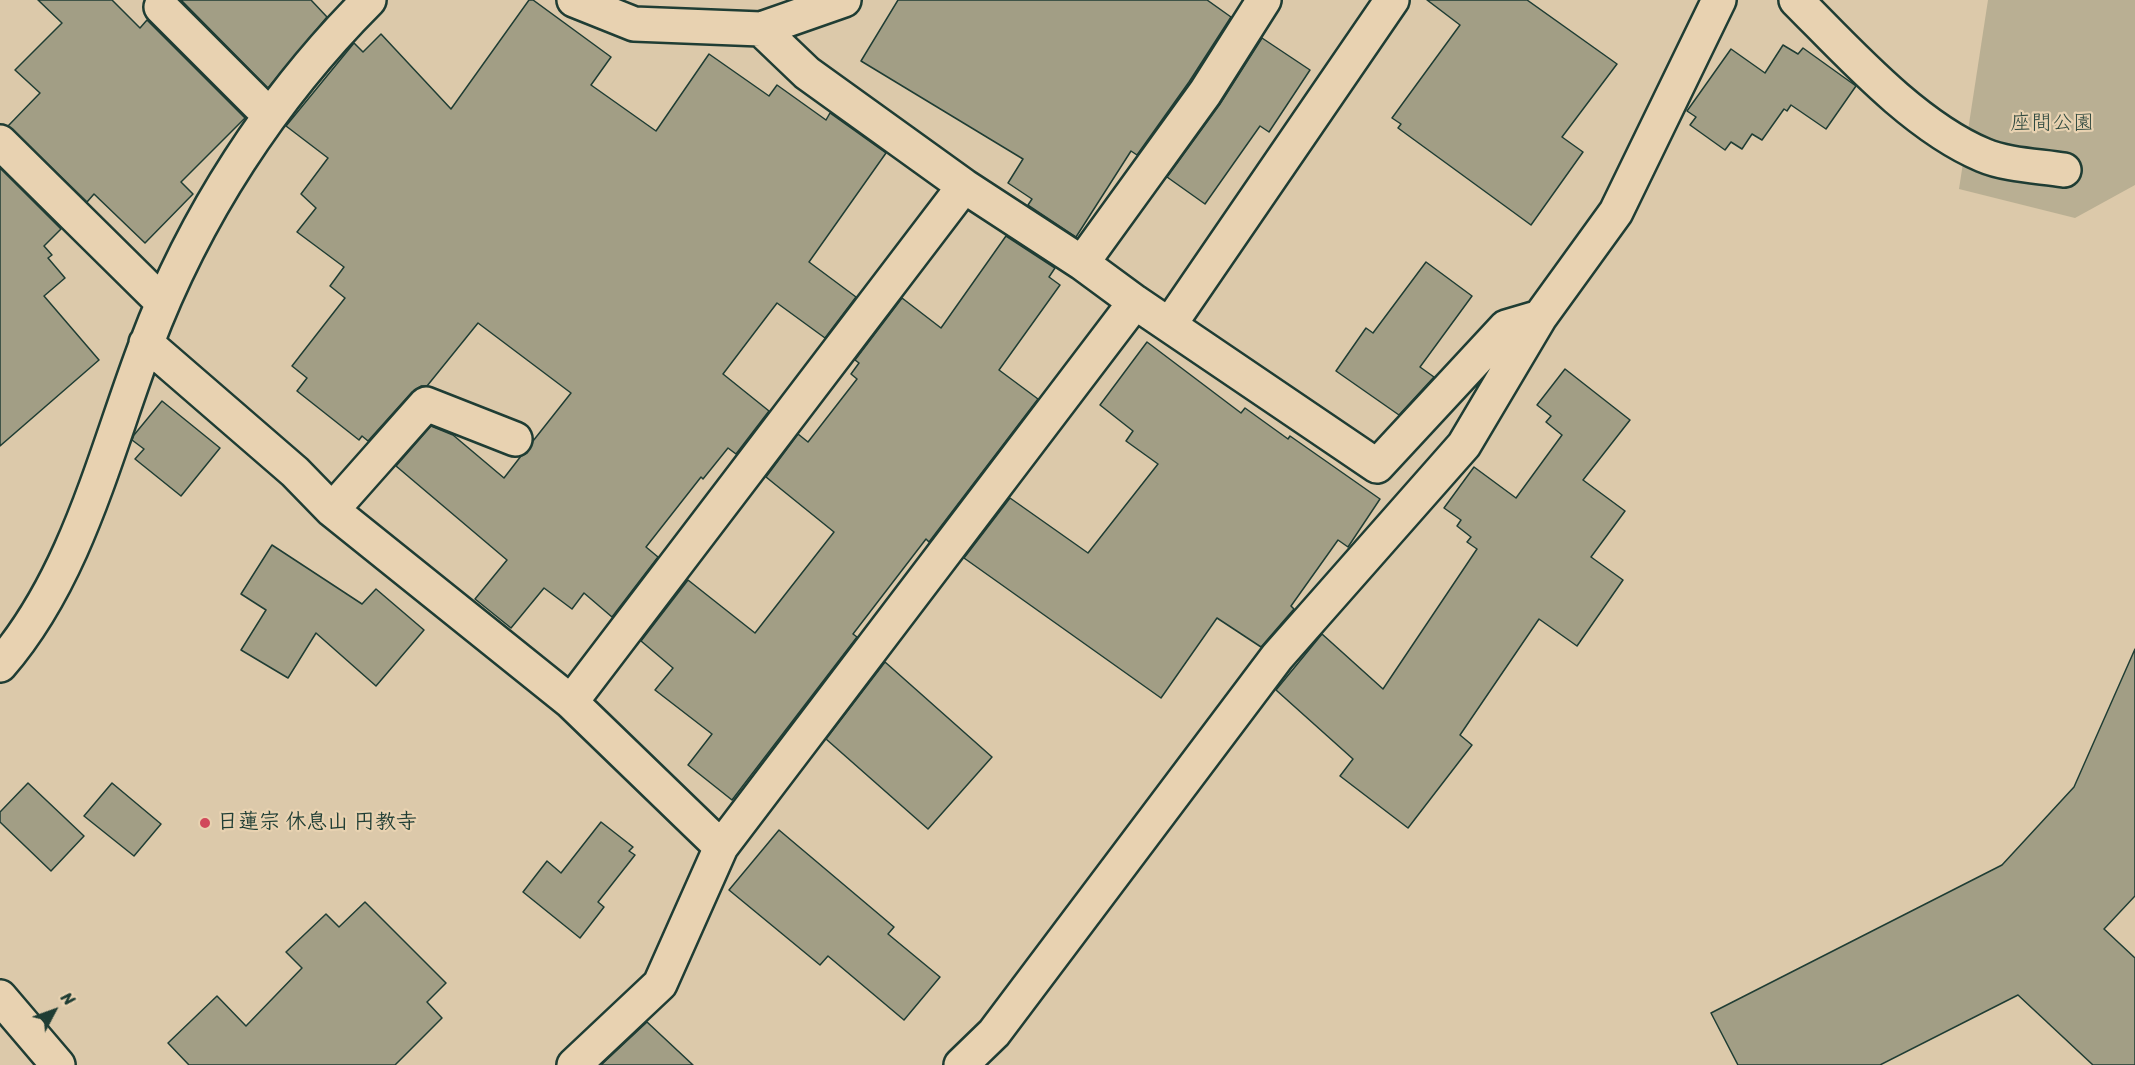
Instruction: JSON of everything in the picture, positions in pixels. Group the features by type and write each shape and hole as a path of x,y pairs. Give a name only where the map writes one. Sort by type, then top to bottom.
{"street":[{"path":"0,665 21,641 71,550 146,343 202,221 270,117 341,27 369,0"},
{"path":"574,0 634,24 761,29 844,0"},
{"path":"1082,263 1204,93 1264,0"},
{"path":"1170,324 1392,0"},
{"path":"961,1065 994,1033 1277,657 1464,445 1540,317 1617,212 1719,0"},
{"path":"1796,0 1871,75 1948,139 1985,157 2064,170"},
{"path":"161,7 270,117"},
{"path":"761,29 807,73 964,186 1082,263 1135,302 1377,466 1506,327 1540,317"},
{"path":"0,142 163,303"},
{"path":"571,702 964,186"},
{"path":"574,1065 660,984 721,847 1135,302"},
{"path":"146,343 295,472 332,510 571,702 721,847"},
{"path":"332,510 426,404 515,439"},
{"path":"0,997 58,1065"}],"green space":[{"name":"座間公園","path":"1988,0 2135,0 2135,185 2075,218 1959,189"}],"building":[{"path":"38,0 112,0 140,28 147,20 245,118 181,182 193,194 145,243 94,194 87,202 8,126 40,93 15,70 62,23"},
{"path":"181,0 311,0 327,17 268,88"},
{"path":"529,0 533,0 611,57 591,85 656,131 709,54 769,96 777,85 826,120 830,113 886,153 809,262 856,297 825,338 777,303 723,374 769,411 736,454 728,448 703,479 701,477 646,547 658,557 612,617 584,593 572,609 544,588 511,628 475,599 507,560 396,466 431,426 453,435 504,478 521,456 527,453 533,441 571,393 478,323 427,386 421,386 412,392 368,441 362,436 359,440 297,391 307,378 292,366 345,298 330,286 344,267 297,232 316,208 301,194 328,158 286,126 354,43 363,52 381,34 451,109"},
{"path":"898,0 1207,0 1231,17 1189,82 1137,155 1131,151 1076,237 1028,205 1032,199 1008,183 1023,159 861,61"},
{"path":"1427,0 1527,0 1617,64 1562,137 1583,152 1531,225 1398,128 1401,124 1392,118 1460,25"},
{"path":"1262,38 1310,70 1269,132 1260,126 1205,204 1167,177 1220,104"},
{"path":"1783,45 1798,54 1803,48 1856,86 1826,129 1791,105 1787,111 1784,109 1762,140 1752,134 1742,149 1731,142 1725,150 1690,125 1696,117 1687,111 1731,49 1765,73"},
{"path":"0,168 61,229 44,246 52,255 48,258 65,278 44,296 99,360 0,446"},
{"path":"1006,236 1055,268 1049,277 1060,285 999,370 1038,399 929,542 926,539 853,634 857,637 732,800 688,765 712,734 655,690 673,668 641,641 688,580 755,633 834,532 766,477 798,434 808,442 857,379 851,374 859,363 855,360 902,298 941,328"},
{"path":"1426,262 1472,296 1420,367 1434,377 1399,415 1336,371 1366,328 1373,333"},
{"path":"1147,342 1241,413 1245,408 1288,439 1290,436 1380,499 1348,547 1338,540 1291,606 1294,609 1261,647 1217,618 1161,698 964,558 1010,498 1088,553 1158,464 1126,441 1133,431 1100,405"},
{"path":"1565,369 1630,420 1583,480 1625,511 1591,557 1623,580 1577,646 1539,619 1460,735 1472,745 1408,828 1340,776 1353,759 1276,690 1322,634 1383,689 1477,549 1467,542 1471,537 1457,526 1461,520 1444,508 1474,467 1516,498 1562,435 1546,422 1551,416 1537,405"},
{"path":"162,401 220,448 181,496 135,459 144,449 132,440 134,435"},
{"path":"272,545 362,604 376,589 424,630 376,686 316,633 288,678 241,650 266,610 241,594"},
{"path":"2135,649 2135,896 2104,929 2135,958 2135,1065 2093,1065 2018,995 1880,1065 1738,1065 1711,1013 2002,865 2074,787"},
{"path":"885,662 992,757 928,829 826,739"},
{"path":"28,783 84,836 51,871 0,822 0,812"},
{"path":"112,783 161,824 134,856 84,816"},
{"path":"601,822 633,847 629,851 635,855 598,902 604,907 580,938 523,892 547,861 561,873"},
{"path":"779,830 894,927 888,934 940,977 904,1020 828,956 820,965 729,890"},
{"path":"365,902 446,983 427,1002 442,1018 395,1065 189,1065 168,1043 217,996 246,1026 302,968 286,952 326,914 339,927"},
{"path":"647,1022 693,1065 601,1065"}],"place":[{"name":"日蓮宗 休息山 円教寺","path":"205,823"}]}
